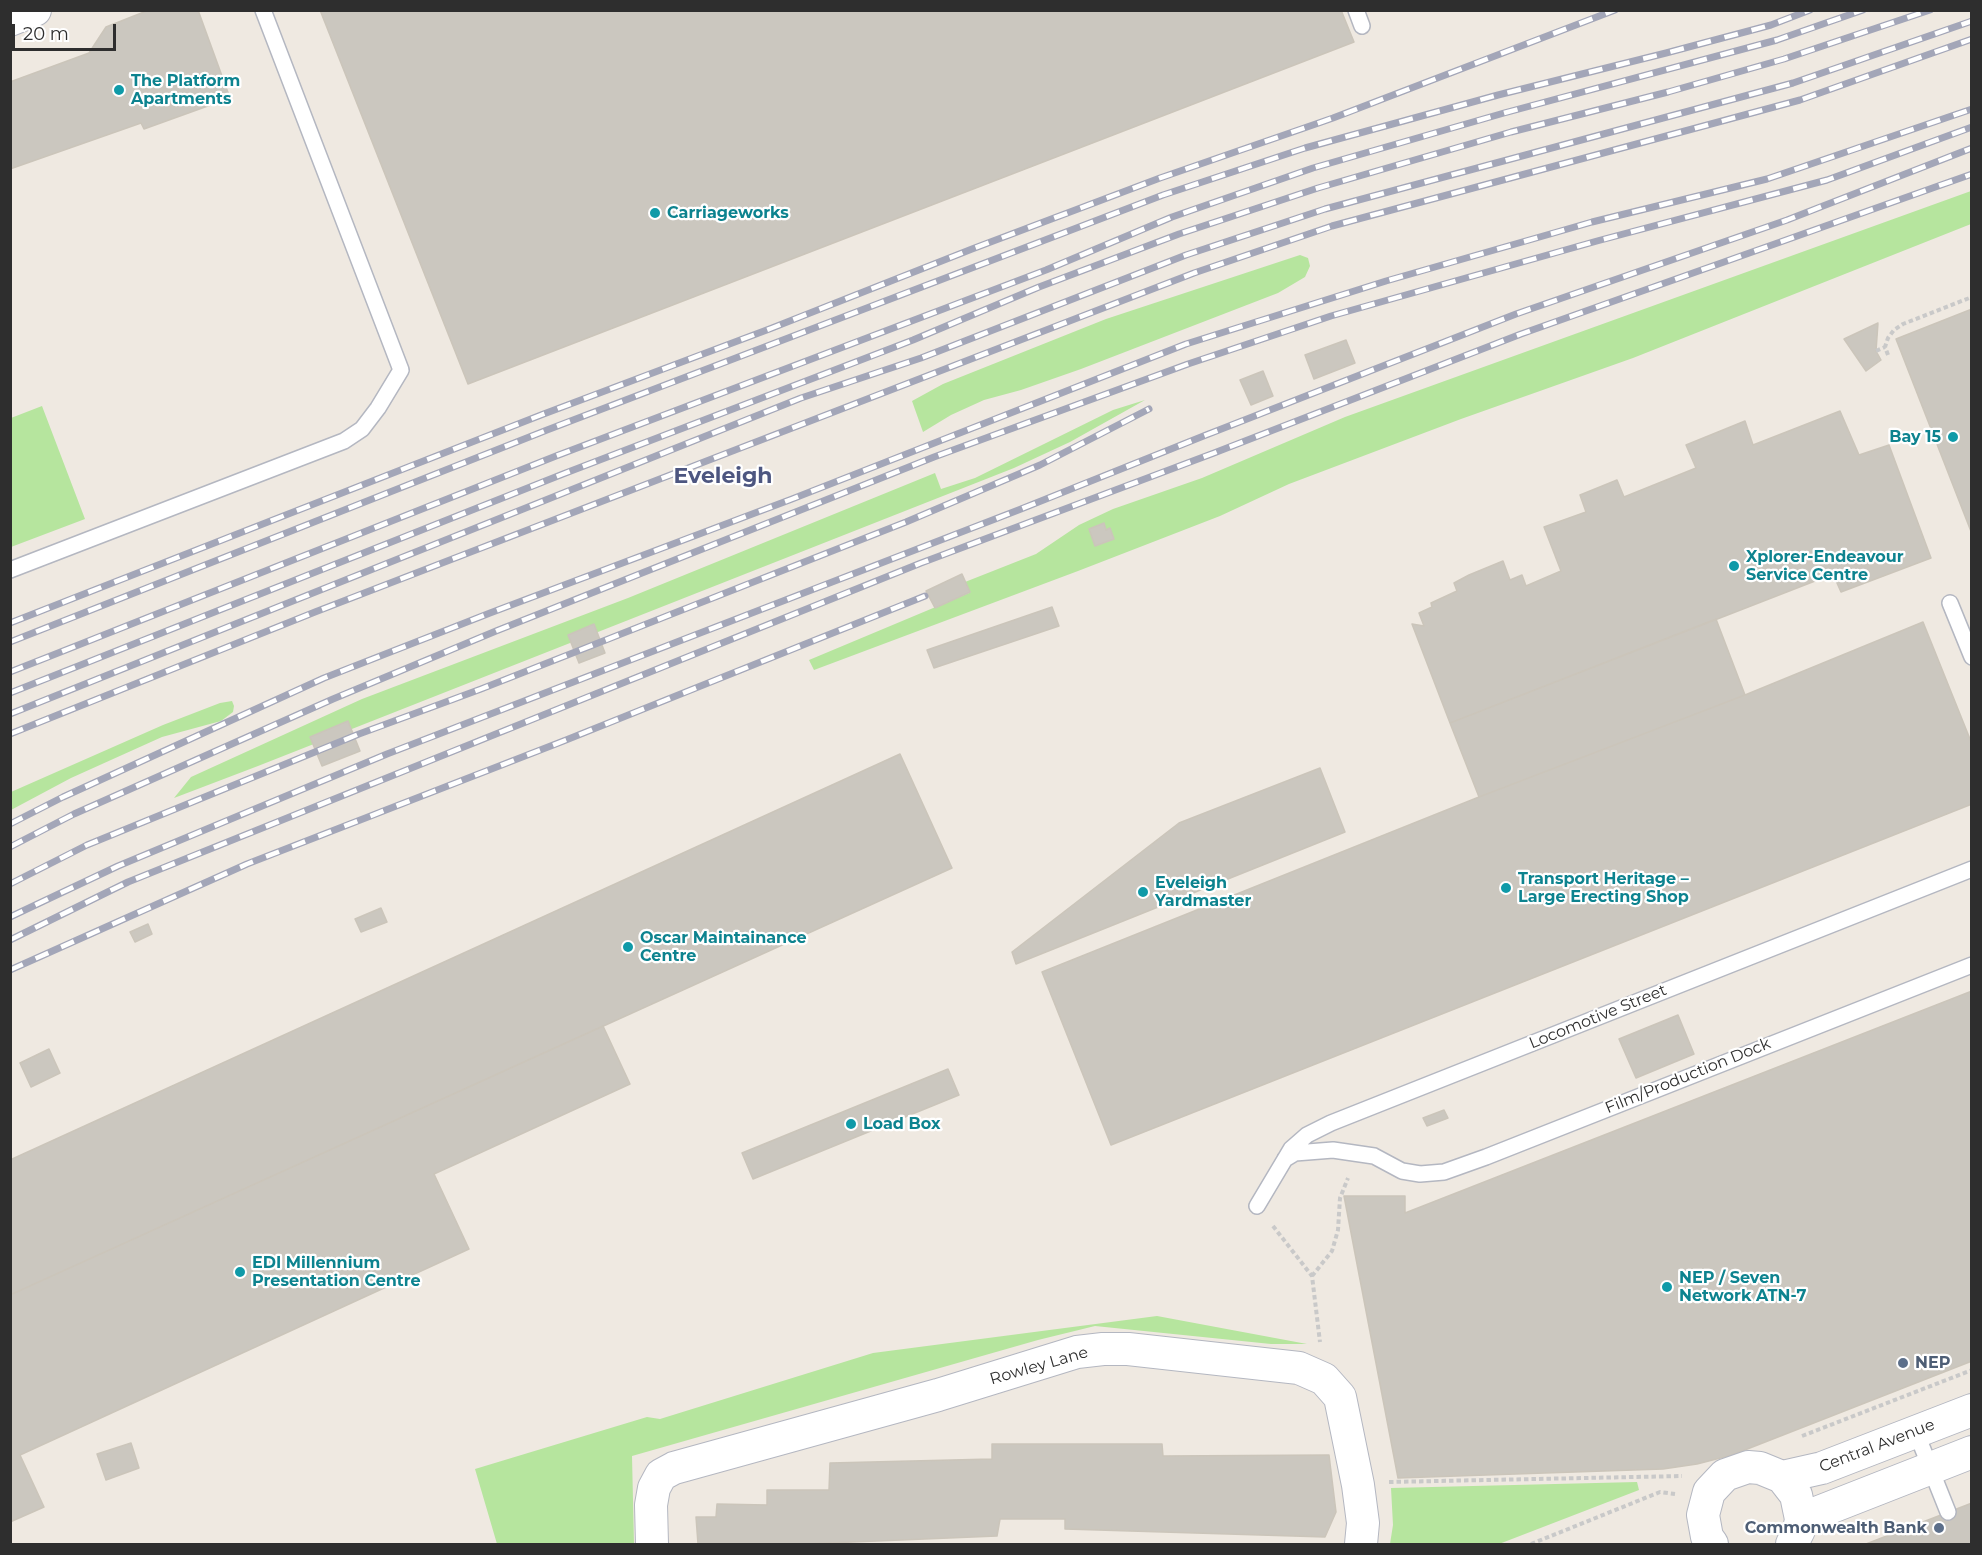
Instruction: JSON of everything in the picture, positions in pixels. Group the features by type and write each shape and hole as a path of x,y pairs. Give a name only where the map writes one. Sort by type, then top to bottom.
{"street":[{"path":"10,20 35,10"},
{"name":"Rowley Lane","path":"652,1545 651,1506 654,1488 661,1475 674,1468 938,1395 1077,1352 1103,1349 1139,1350 1299,1368 1324,1379"},
{"path":"1324,1379 1340,1397 1358,1485 1363,1523 1362,1545"},
{"name":"Central Avenue","path":"1782,1477 1822,1468 1971,1410"},
{"path":"1712,1545 1707,1538 1704,1526 1705,1503 1709,1492 1734,1462 1760,1468 1782,1477 1796,1495 1796,1532 1931,1468 1971,1452"}],"lane":[{"path":"10,570 344,441 362,429 401,370 263,10"},
{"path":"1356,10 1362,26"},
{"path":"1950,603 1971,657"},
{"name":"Locomotive Street","path":"1257,1206 1291,1149 1307,1135 1331,1123 1971,869"},
{"name":"Film/Production Dock","path":"1357,1152 1374,1156 1402,1171 1420,1174 1444,1172 1971,965"},
{"path":"1284,1160 1296,1153 1311,1150 1357,1152"},
{"path":"1916,1432 1948,1512"}],"path":[{"path":"1888,355 1885,347 1894,330 1903,324 1971,297"},
{"path":"1876,351 1885,347"},
{"path":"1312,1276 1332,1251 1338,1230 1340,1198 1357,1152"},
{"path":"1257,1206 1312,1276 1324,1379"},
{"path":"1794,1439 1971,1370"},
{"path":"1378,1482 1683,1476"},
{"path":"1531,1545 1660,1492 1675,1494"}],"green space":[{"path":"1971,191 1971,224 1633,358 1461,419 1289,484 1220,516 1078,571 814,670 809,660 969,593 965,582 1036,554 1079,525 1113,509 1202,478 1345,417"},
{"path":"1300,255 1308,258 1310,266 1305,277 1278,293 1081,369 984,400 951,415 923,432 912,401 943,384 1106,319"},
{"path":"1145,400 1070,442 1014,468 174,798 191,777 362,699 628,598 935,473 941,489 975,478 1113,410"},
{"path":"42,406 85,519 11,547 11,418"},
{"path":"232,701 233,712 221,721 162,737 71,778 11,810 11,792 163,725 220,703"},
{"path":"1157,1316 1307,1344 1271,1344 1095,1326 1038,1340 632,1456 634,1544 497,1544 475,1469 647,1417 660,1419 873,1353"},
{"path":"1637,1482 1639,1490 1499,1544 1390,1544 1393,1525 1391,1488"}],"building":[{"name":"The Platform Apartments","path":"149,10 198,10 230,98 144,129 141,123 10,169 10,82 89,53 106,27"},
{"name":"Carriageworks","path":"320,10 1341,10 1354,42 468,384"},
{"name":"Bay 15","path":"1972,309 1972,534 1896,339"},
{"path":"1878,323 1876,351 1881,360 1866,371 1844,339"},
{"path":"1346,340 1355,363 1314,379 1305,355"},
{"path":"1263,371 1273,396 1251,405 1240,380"},
{"name":"Xplorer-Endeavour Service Centre","path":"1840,411 1859,455 1889,445 1931,558 1841,592 1833,574 1450,723 1412,624 1424,626 1419,613 1432,607 1431,603 1457,591 1454,583 1503,561 1510,580 1522,575 1526,586 1561,571 1544,527 1586,512 1580,495 1617,480 1624,497 1696,468 1686,445 1745,421 1753,445"},
{"path":"1104,523 1106,530 1110,528 1114,539 1095,546 1089,529"},
{"path":"962,574 970,592 935,608 926,591"},
{"path":"1052,607 1059,626 934,668 927,650"},
{"path":"1716,619 1745,695 1479,797 1450,723"},
{"name":"Transport Heritage – Large Erecting Shop","path":"1923,622 1972,744 1972,804 1111,1145 1042,972 1479,797 1745,695"},
{"path":"594,624 605,653 579,663 568,635"},
{"path":"348,721 360,751 322,766 310,737"},
{"name":"Oscar Maintainance Centre","path":"900,754 952,868 10,1295 10,1160"},
{"name":"Eveleigh Yardmaster","path":"1320,768 1345,832 1016,964 1012,952 1179,823"},
{"path":"381,908 387,922 361,932 355,919"},
{"path":"148,924 152,934 135,942 130,932"},
{"name":"NEP / Seven Network ATN-7","path":"1972,991 1972,1361 1732,1455 1697,1464 1663,1469 1398,1478 1344,1196 1405,1196 1405,1213"},
{"path":"1678,1015 1694,1054 1636,1078 1619,1039"},
{"name":"EDI Millennium Presentation Centre","path":"603,1026 630,1084 434,1174 469,1249 20,1455 44,1507 10,1522 10,1295"},
{"path":"49,1049 60,1073 31,1087 20,1063"},
{"name":"Load Box","path":"948,1069 959,1095 753,1179 742,1153"},
{"path":"1444,1110 1448,1118 1427,1126 1423,1118"},
{"path":"131,1443 139,1468 106,1480 97,1454"},
{"path":"992,1444 1162,1444 1163,1456 1329,1455 1336,1512 1325,1537 1065,1529 1065,1519 1000,1519 997,1536 805,1544 698,1544 696,1517 716,1517 717,1504 767,1505 767,1490 829,1490 830,1463 992,1459"},
{"name":"Commonwealth Bank","path":"1972,1503 1972,1544 1866,1544"}],"railway":[{"path":"10,623 972,249 1160,178 1333,118 1615,10"},
{"path":"10,642 547,430 1163,195 1305,148 1498,95 1771,25 1810,10"},
{"path":"10,672 556,456 1046,270 1172,217 1313,168 1504,113 1777,40 1863,10"},
{"path":"10,693 563,474 913,340 1039,287 1179,234 1318,188 1511,132 1668,92 1784,59 1930,10"},
{"path":"10,714 801,398 921,358 1186,255 1325,209 1793,83 1972,21"},
{"path":"10,734 315,612 1194,273 1332,226 1800,100 1972,39"},
{"path":"10,824 63,797 324,678 792,499 1186,344 1386,281 1592,222 1767,179 1972,109"},
{"path":"10,847 74,814 333,699 496,631 934,457 1188,364 1331,316 1597,241 1827,180 1972,127"},
{"path":"10,917 118,866 387,754 1021,509 1516,314 1787,220 1972,148"},
{"path":"10,940 128,882 921,563 1521,334 1972,174"},
{"path":"10,884 87,845 359,734 481,689 906,522 1040,465 1149,409"},
{"path":"10,970 247,864 566,740 925,596"}],"place":[{"name":"The Platform Apartments","path":"119,90"},
{"name":"Carriageworks","path":"655,213"},
{"name":"Bay 15","path":"1953,437"},
{"name":"Xplorer-Endeavour Service Centre","path":"1734,566"},
{"name":"Transport Heritage – Large Erecting Shop","path":"1506,888"},
{"name":"Eveleigh Yardmaster","path":"1143,892"},
{"name":"Oscar Maintainance Centre","path":"628,947"},
{"name":"Load Box","path":"851,1124"},
{"name":"EDI Millennium Presentation Centre","path":"240,1272"},
{"name":"NEP / Seven Network ATN-7","path":"1667,1287"},
{"name":"NEP","path":"1903,1363"},
{"name":"Commonwealth Bank","path":"1939,1528"}],"district":[{"name":"Eveleigh","path":"723,477"}]}
